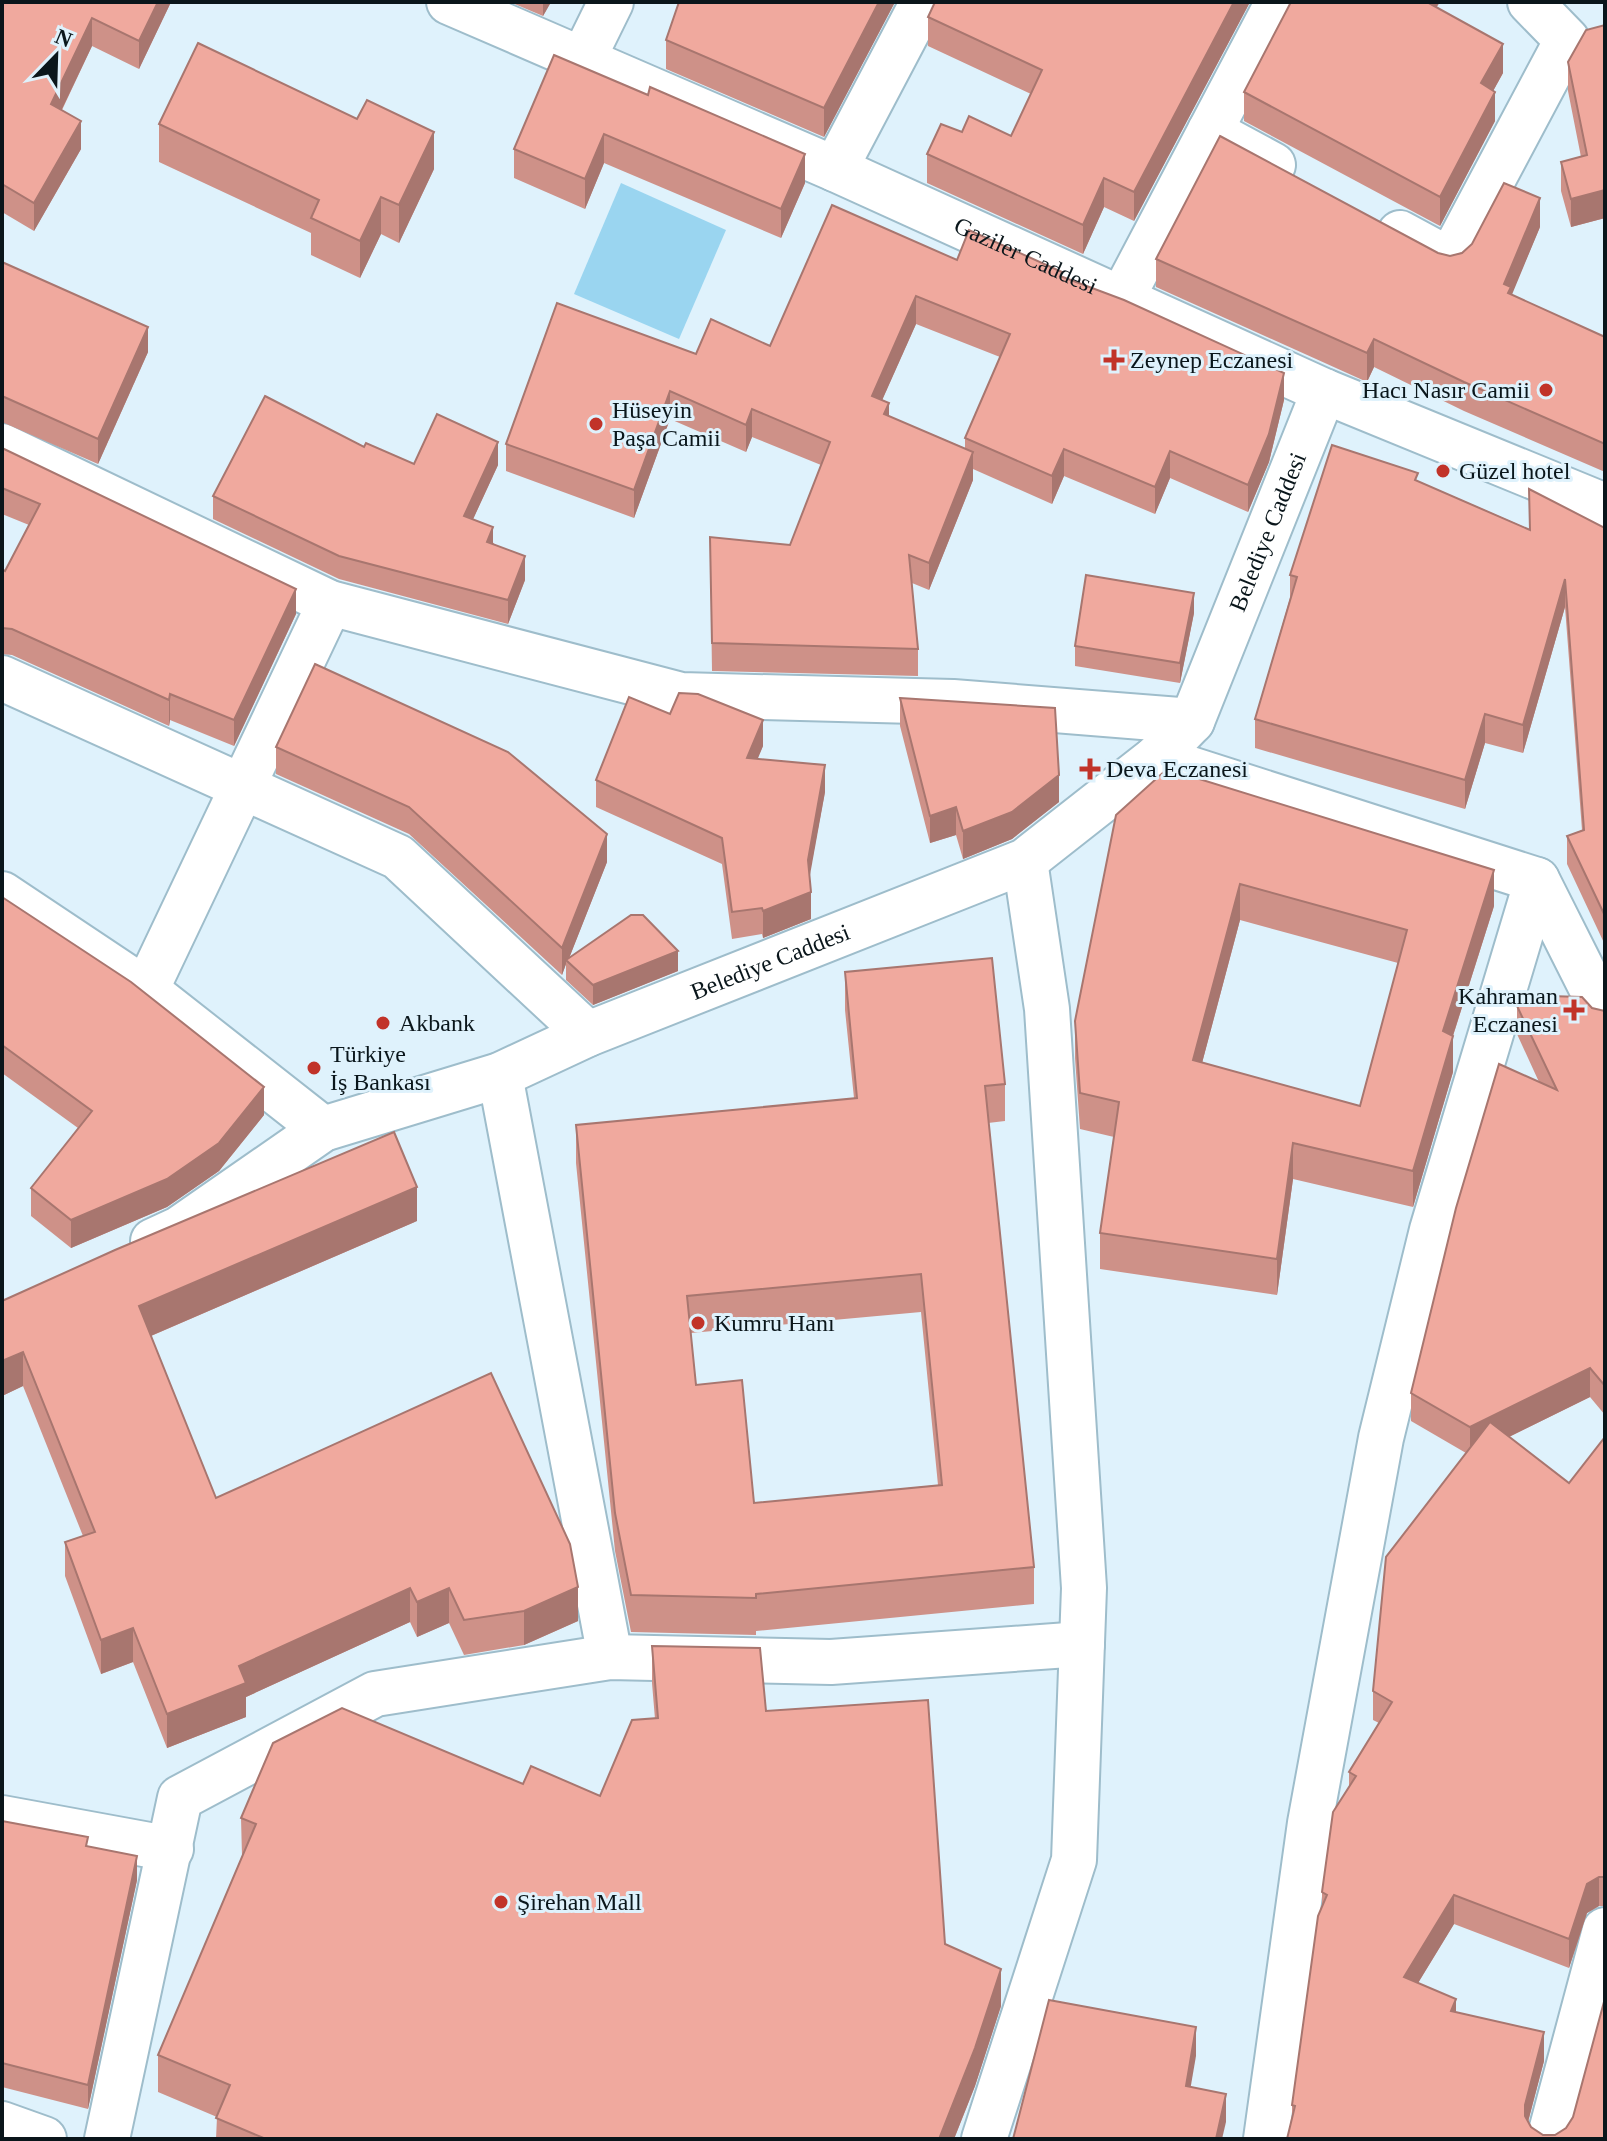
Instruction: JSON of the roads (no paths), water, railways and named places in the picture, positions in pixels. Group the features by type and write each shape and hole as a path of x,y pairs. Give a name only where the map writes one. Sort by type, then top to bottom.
{"street":[{"name":"Gaziler Caddesi","path":"449,2 835,169 1324,391 1605,506"},
{"path":"582,61 611,2"},
{"path":"835,169 923,2"},
{"path":"1122,298 1278,2"},
{"path":"1364,214 1450,260 1567,40 1530,2"},
{"path":"1210,131 1308,184"},
{"name":"Belediye Caddesi","path":"111,1258 179,1229 323,1129 500,1075 588,1034 1025,861 1156,758 1192,721 1324,391"},
{"path":"2,446 330,603 681,695 953,702 1192,721"},
{"path":"146,990 330,603"},
{"path":"2,678 398,857 588,1034"},
{"path":"1156,758 1537,880 1605,1015"},
{"path":"984,2139 1074,1860 1084,1588 1047,1009 1025,861"},
{"path":"1266,2139 1310,1823 1381,1438 1432,1230 1537,880"},
{"path":"2,894 146,990 323,1129"},
{"path":"500,1075 610,1657"},
{"path":"107,2139 180,1798 375,1694 610,1657 831,1662 1082,1644"},
{"path":"2,1818 171,1849"},
{"path":"1549,2139 1605,1930"},
{"path":"2,2124 44,2139"}],"place":[{"name":"Zeynep Eczanesi","path":"1114,360"},
{"name":"Hacı Nasır Camii","path":"1546,390"},
{"name":"Hüseyin Paşa Camii","path":"596,424"},
{"name":"Güzel hotel","path":"1443,471"},
{"name":"Deva Eczanesi","path":"1090,769"},
{"name":"Kahraman Eczanesi","path":"1574,1010"},
{"name":"Akbank","path":"383,1023"},
{"name":"Türkiye İş Bankası","path":"314,1068"},
{"name":"Kumru Hanı","path":"698,1323"},
{"name":"Şirehan Mall","path":"501,1902"}]}
